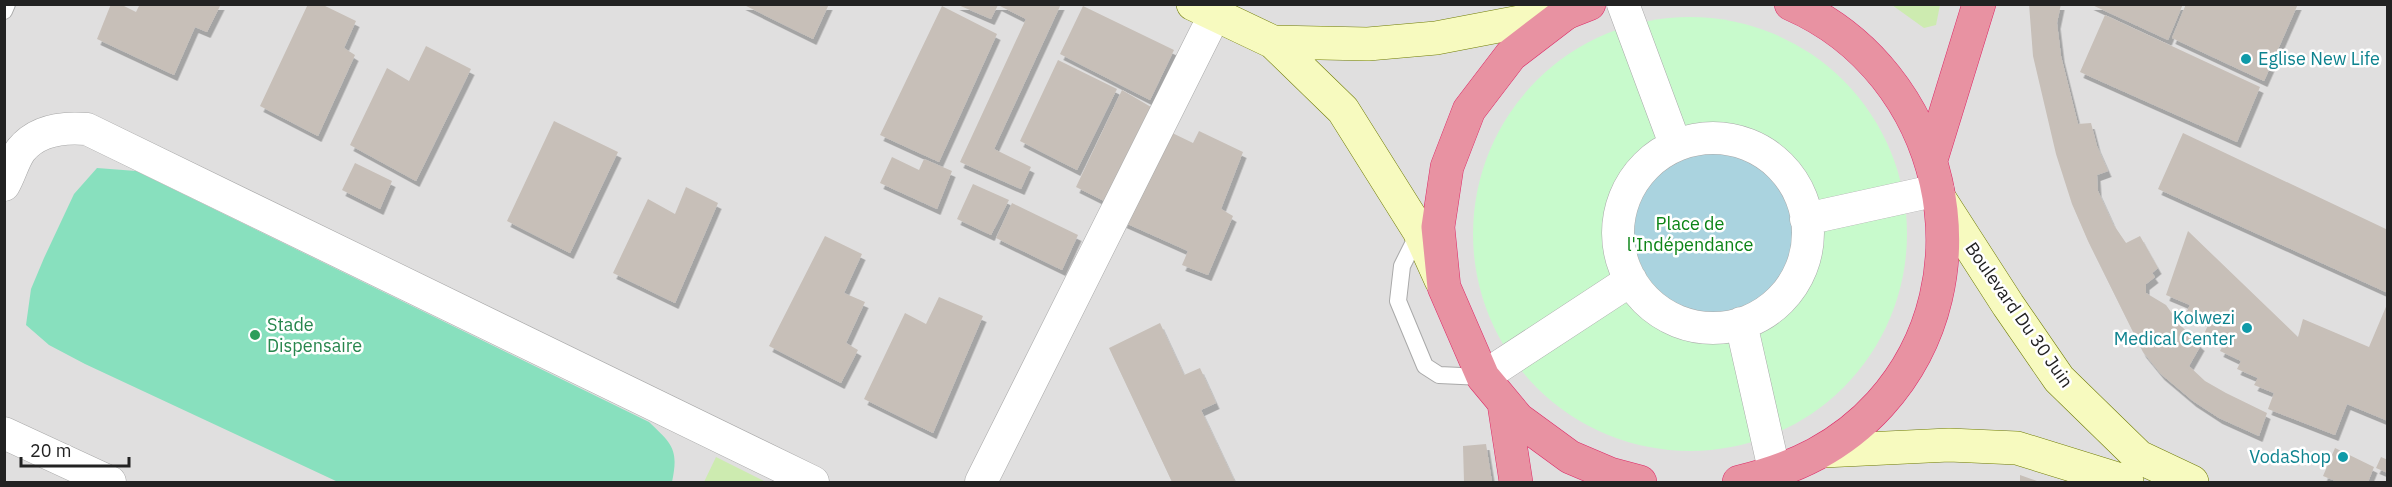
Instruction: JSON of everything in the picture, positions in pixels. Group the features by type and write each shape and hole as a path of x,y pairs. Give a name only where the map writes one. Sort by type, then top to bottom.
{"highway":[{"path":"1739,483 1775,474 1823,451 1853,430 1880,404 1902,374 1920,341 1936,296 1943,249 1937,184 1905,103 1867,54 1818,16 1791,4"},
{"path":"1937,184 1979,4"},
{"path":"1577,9 1511,55 1469,110 1447,167 1438,227 1444,287 1483,377 1504,404 1535,433 1570,457 1610,474 1640,483"},
{"path":"1504,404 1516,483"}],"main road":[{"path":"1204,9 1273,42 1343,110 1419,231 1444,287"},
{"path":"1273,42 1368,44 1436,38 1577,9"},
{"name":"Boulevard Du 30 Juin","path":"1937,184 2008,305 2060,379 2139,457 2192,483"},
{"path":"1823,451 1949,445 2017,448 2127,483"}],"street":[{"path":"1623,4 1675,144"},
{"path":"981,483 1204,9"},
{"path":"4,185 21,150 36,138 58,129 87,129 813,483"},
{"path":"1698,138 1720,138 1743,143 1764,152 1781,167 1795,185 1806,219 1808,229 1806,252 1799,274 1787,294 1770,309 1728,327 1706,328 1683,323 1662,313 1644,298 1631,280 1621,259 1618,236 1620,213 1627,191 1639,172 1656,156 1675,144 1698,138"},
{"path":"1806,219 1937,184"},
{"path":"1483,377 1631,280"},
{"path":"1741,323 1775,474"},
{"path":"4,433 110,483"}],"lane":[{"path":"4,11 7,4"},
{"path":"1419,231 1402,266 1398,301 1425,366 1439,375 1483,377"}],"shaded area":[{"path":"5,5 2387,5 2387,482 5,482"}],"green space":[{"path":"1892,5 1940,5 1936,25 1924,28"},
{"name":"Place de l'Indépendance","path":"1690,17 1732,21 1773,33 1811,53 1844,80 1871,113 1891,151 1903,192 1907,234 1903,276 1891,317 1871,355 1844,388 1811,415 1773,435 1732,447 1690,451 1648,447 1607,435 1569,415 1536,388 1509,355 1489,317 1477,276 1473,234 1477,192 1489,151 1509,113 1536,80 1569,53 1607,33 1648,21"},
{"name":"Stade Dispensaire","path":"97,168 136,171 649,422 672,448 675,462 672,482 338,482 49,345 26,325 31,289 74,194"},
{"path":"716,457 766,482 704,482"}],"water":[{"path":"1715,151 1746,157 1772,175 1790,201 1796,232 1790,263 1772,289 1746,307 1715,313 1684,307 1658,289 1640,263 1634,232 1640,201 1658,175 1684,157"}],"building":[{"path":"111,4 120,4 136,12 140,4 221,4 207,32 195,27 174,75 97,39"},
{"path":"308,4 321,4 356,21 344,48 355,55 318,136 260,106"},
{"path":"742,4 829,4 813,39"},
{"path":"956,4 1061,4 994,149 1031,167 1021,189 960,162 1026,19 998,5 991,19"},
{"path":"2029,4 2061,4 2057,23 2061,56 2078,124 2091,123 2097,146 2108,171 2097,175 2098,191 2113,224 2126,243 2140,236 2158,268 2152,273 2155,277 2146,284 2146,293 2166,305 2181,326 2201,345 2189,366 2205,381 2267,413 2259,436 2219,418 2193,401 2161,374 2143,352 2072,204 2056,154 2033,56"},
{"path":"2090,4 2183,4 2168,40"},
{"name":"Eglise New Life","path":"2186,4 2298,4 2264,81 2172,38"},
{"path":"942,6 997,34 939,162 880,135"},
{"path":"1083,6 1174,50 1150,100 1060,54"},
{"path":"2105,15 2260,87 2237,142 2080,72"},
{"path":"426,46 471,69 416,181 350,145 387,68 409,81"},
{"path":"1058,60 1117,89 1077,170 1020,141"},
{"path":"1122,90 1151,107 1104,201 1076,187"},
{"path":"554,121 618,152 570,253 507,221"},
{"path":"1164,129 1193,143 1199,131 1243,152 1221,209 1233,216 1208,275 1182,265 1188,251 1123,222"},
{"path":"2183,133 2388,230 2388,293 2158,189"},
{"path":"892,157 919,170 924,159 952,171 937,209 880,183"},
{"path":"355,163 392,181 380,209 342,190"},
{"path":"973,184 1009,200 991,235 957,219"},
{"path":"686,187 718,203 675,303 613,273 648,199 675,214"},
{"path":"1012,203 1078,235 1062,270 996,238"},
{"name":"Kolwezi Medical Center","path":"2188,231 2298,337 2303,319 2369,347 2388,302 2388,421 2347,404 2335,435 2268,409 2274,393 2254,385 2258,378 2237,369 2241,361 2220,351 2224,343 2204,334 2209,323 2186,313 2190,305 2166,295"},
{"path":"825,236 862,254 844,293 865,302 846,343 858,350 841,383 769,346"},
{"path":"939,297 983,316 933,433 864,399 905,313 926,324"},
{"path":"1160,323 1184,375 1200,368 1216,403 1201,410 1235,482 1172,482 1109,348"},
{"path":"1486,444 1492,482 1464,482 1463,446"},
{"name":"VodaShop","path":"2335,448 2374,467 2368,482 2338,482 2323,476"},
{"path":"2381,457 2388,460 2388,473 2376,468"},
{"path":"2020,475 2040,482 2020,482"}],"place":[{"name":"Eglise New Life","path":"2246,59"},
{"name":"Kolwezi Medical Center","path":"2247,328"},
{"name":"Stade Dispensaire","path":"255,335"},
{"name":"VodaShop","path":"2343,457"}]}
